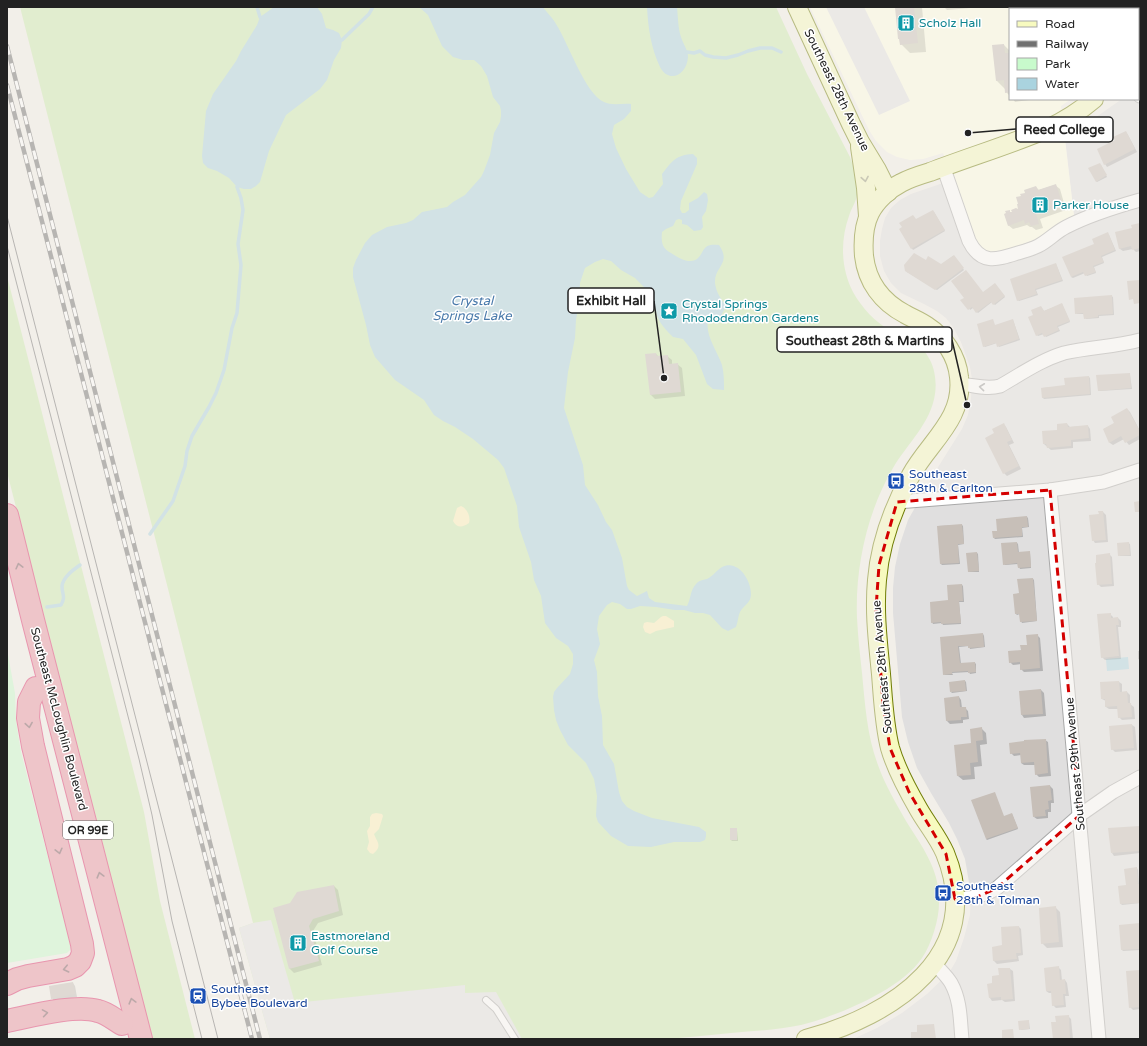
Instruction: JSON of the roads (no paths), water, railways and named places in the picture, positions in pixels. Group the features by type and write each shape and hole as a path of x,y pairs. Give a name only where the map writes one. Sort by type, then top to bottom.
{"highway":[{"name":"Southeast McLoughlin Boulevard","path":"7,516 36,688 124,1032"},
{"name":"Southeast McLoughlin Boulevard","path":"7,574 24,613 141,1039"},
{"path":"7,984 28,976 68,969 75,966 80,961 83,953 33,746 28,718 29,702 36,688"},
{"path":"7,1020 84,1008 101,1011 124,1032"}],"main road":[{"name":"Southeast 28th Avenue","path":"797,7 860,142 872,160 888,192 875,205 868,216 863,246 867,272 878,293 887,302 930,327 950,348 959,374 960,384 958,399 951,419 942,433 917,464 897,502 891,517 882,547 877,580 876,625 884,714 890,748 919,810 946,854 954,885 955,899 953,925 948,941 935,964 913,986 884,1006 863,1018 819,1036 806,1039"},
{"path":"888,192 899,184 943,166 1048,128 1072,115 1093,100"},
{"path":"860,142 868,216"}],"street":[{"path":"943,166 969,241 974,250 984,258 1002,258 1036,247 1065,227 1094,214 1140,200"},
{"path":"960,384 987,388 1000,386 1042,362 1063,354 1140,340"},
{"path":"897,502 1050,490 1103,482 1140,470"},
{"name":"Southeast 29th Avenue","path":"1050,490 1099,1039"},
{"path":"955,899 975,898 991,892 1080,816 1113,792 1140,777"},
{"path":"935,964 950,982 954,990 959,1004 962,1039"}],"lane":[{"path":"486,1000 503,1018 515,1039"}],"water":[{"path":"274,7 317,7 322,14 326,28 339,33 342,40 341,48 334,60 327,80 320,89 286,115 269,151 260,182 251,189 244,189 237,187 229,178 208,168 203,163 202,156 206,111 213,94 236,61 260,17"},
{"name":"Crystal Springs Lake","path":"419,7 543,7 561,32 577,67 590,89 597,97 610,104 631,104 631,111 624,119 614,125 612,134 616,148 626,169 640,192 649,198 653,197 663,184 662,174 672,162 678,157 693,154 697,158 697,164 681,201 680,209 682,213 685,213 689,210 689,203 698,198 704,192 707,194 708,200 706,211 702,217 703,227 701,230 694,231 687,225 682,224 682,220 676,220 673,226 662,232 662,242 668,251 681,259 689,261 696,260 709,245 719,245 723,251 724,257 722,265 715,277 715,283 726,306 721,316 709,317 708,329 711,341 722,365 724,374 724,390 713,389 707,384 696,355 683,339 673,337 671,335 659,321 655,308 646,304 646,289 635,278 621,270 611,261 603,259 585,268 580,283 575,338 568,372 564,408 583,465 585,485 612,530 622,558 629,590 637,596 647,591 649,598 655,602 687,606 694,586 700,581 709,578 722,567 728,565 738,568 749,583 751,594 750,600 740,612 736,627 728,631 722,628 710,615 684,610 640,606 627,609 620,604 612,602 607,605 599,616 597,629 600,644 594,660 597,672 598,696 602,716 603,745 614,764 622,801 627,807 634,811 652,818 699,827 706,832 705,840 700,842 674,842 651,847 628,846 611,836 598,822 596,816 597,796 594,779 586,763 568,745 556,720 554,710 554,692 570,674 573,664 573,654 568,646 556,638 545,623 541,596 534,580 531,562 519,527 517,506 504,468 498,460 473,439 434,415 424,400 395,380 375,357 370,345 353,277 353,268 365,243 372,235 387,227 413,220 422,212 447,207 465,195 481,177 484,171 490,155 494,133 500,122 501,116 500,106 493,97 487,76 481,66 474,60 463,60 453,57 442,46 428,15"},
{"path":"647,7 677,7 680,34 688,57 684,69 677,75 668,75 660,67 650,37"},
{"path":"1128,657 1129,669 1107,671 1106,659"}],"waterway":[{"path":"257,7 260,17"},
{"path":"342,40 369,14 373,7"},
{"path":"687,52 694,53 700,51 705,55 726,58 760,48 772,48 781,52"},
{"path":"150,534 173,501 185,466 187,451 192,436 216,393 224,370 232,328 237,313 241,265 238,244 243,210 237,187"},
{"path":"47,607 61,605 64,597 62,586 64,580 80,565"}],"tram line":[{"path":"7,216 218,1039"},
{"path":"7,246 139,759 152,815 172,921 202,1039"}],"railway":[{"path":"7,46 260,1039"},
{"path":"7,85 252,1039"}],"place":[{"name":"Scholz Hall","path":"906,23"},
{"name":"Reed College","path":"968,133"},
{"name":"Parker House","path":"1040,205"},
{"name":"Crystal Springs Rhododendron Gardens","path":"669,311"},
{"name":"Exhibit Hall","path":"664,378"},
{"name":"Southeast 28th & Martins","path":"967,405"},
{"name":"Southeast 28th & Carlton","path":"896,481"},
{"name":"Southeast 28th & Tolman","path":"943,893"},
{"name":"Eastmoreland Golf Course","path":"298,943"},
{"name":"Southeast Bybee Boulevard","path":"198,996"}]}
